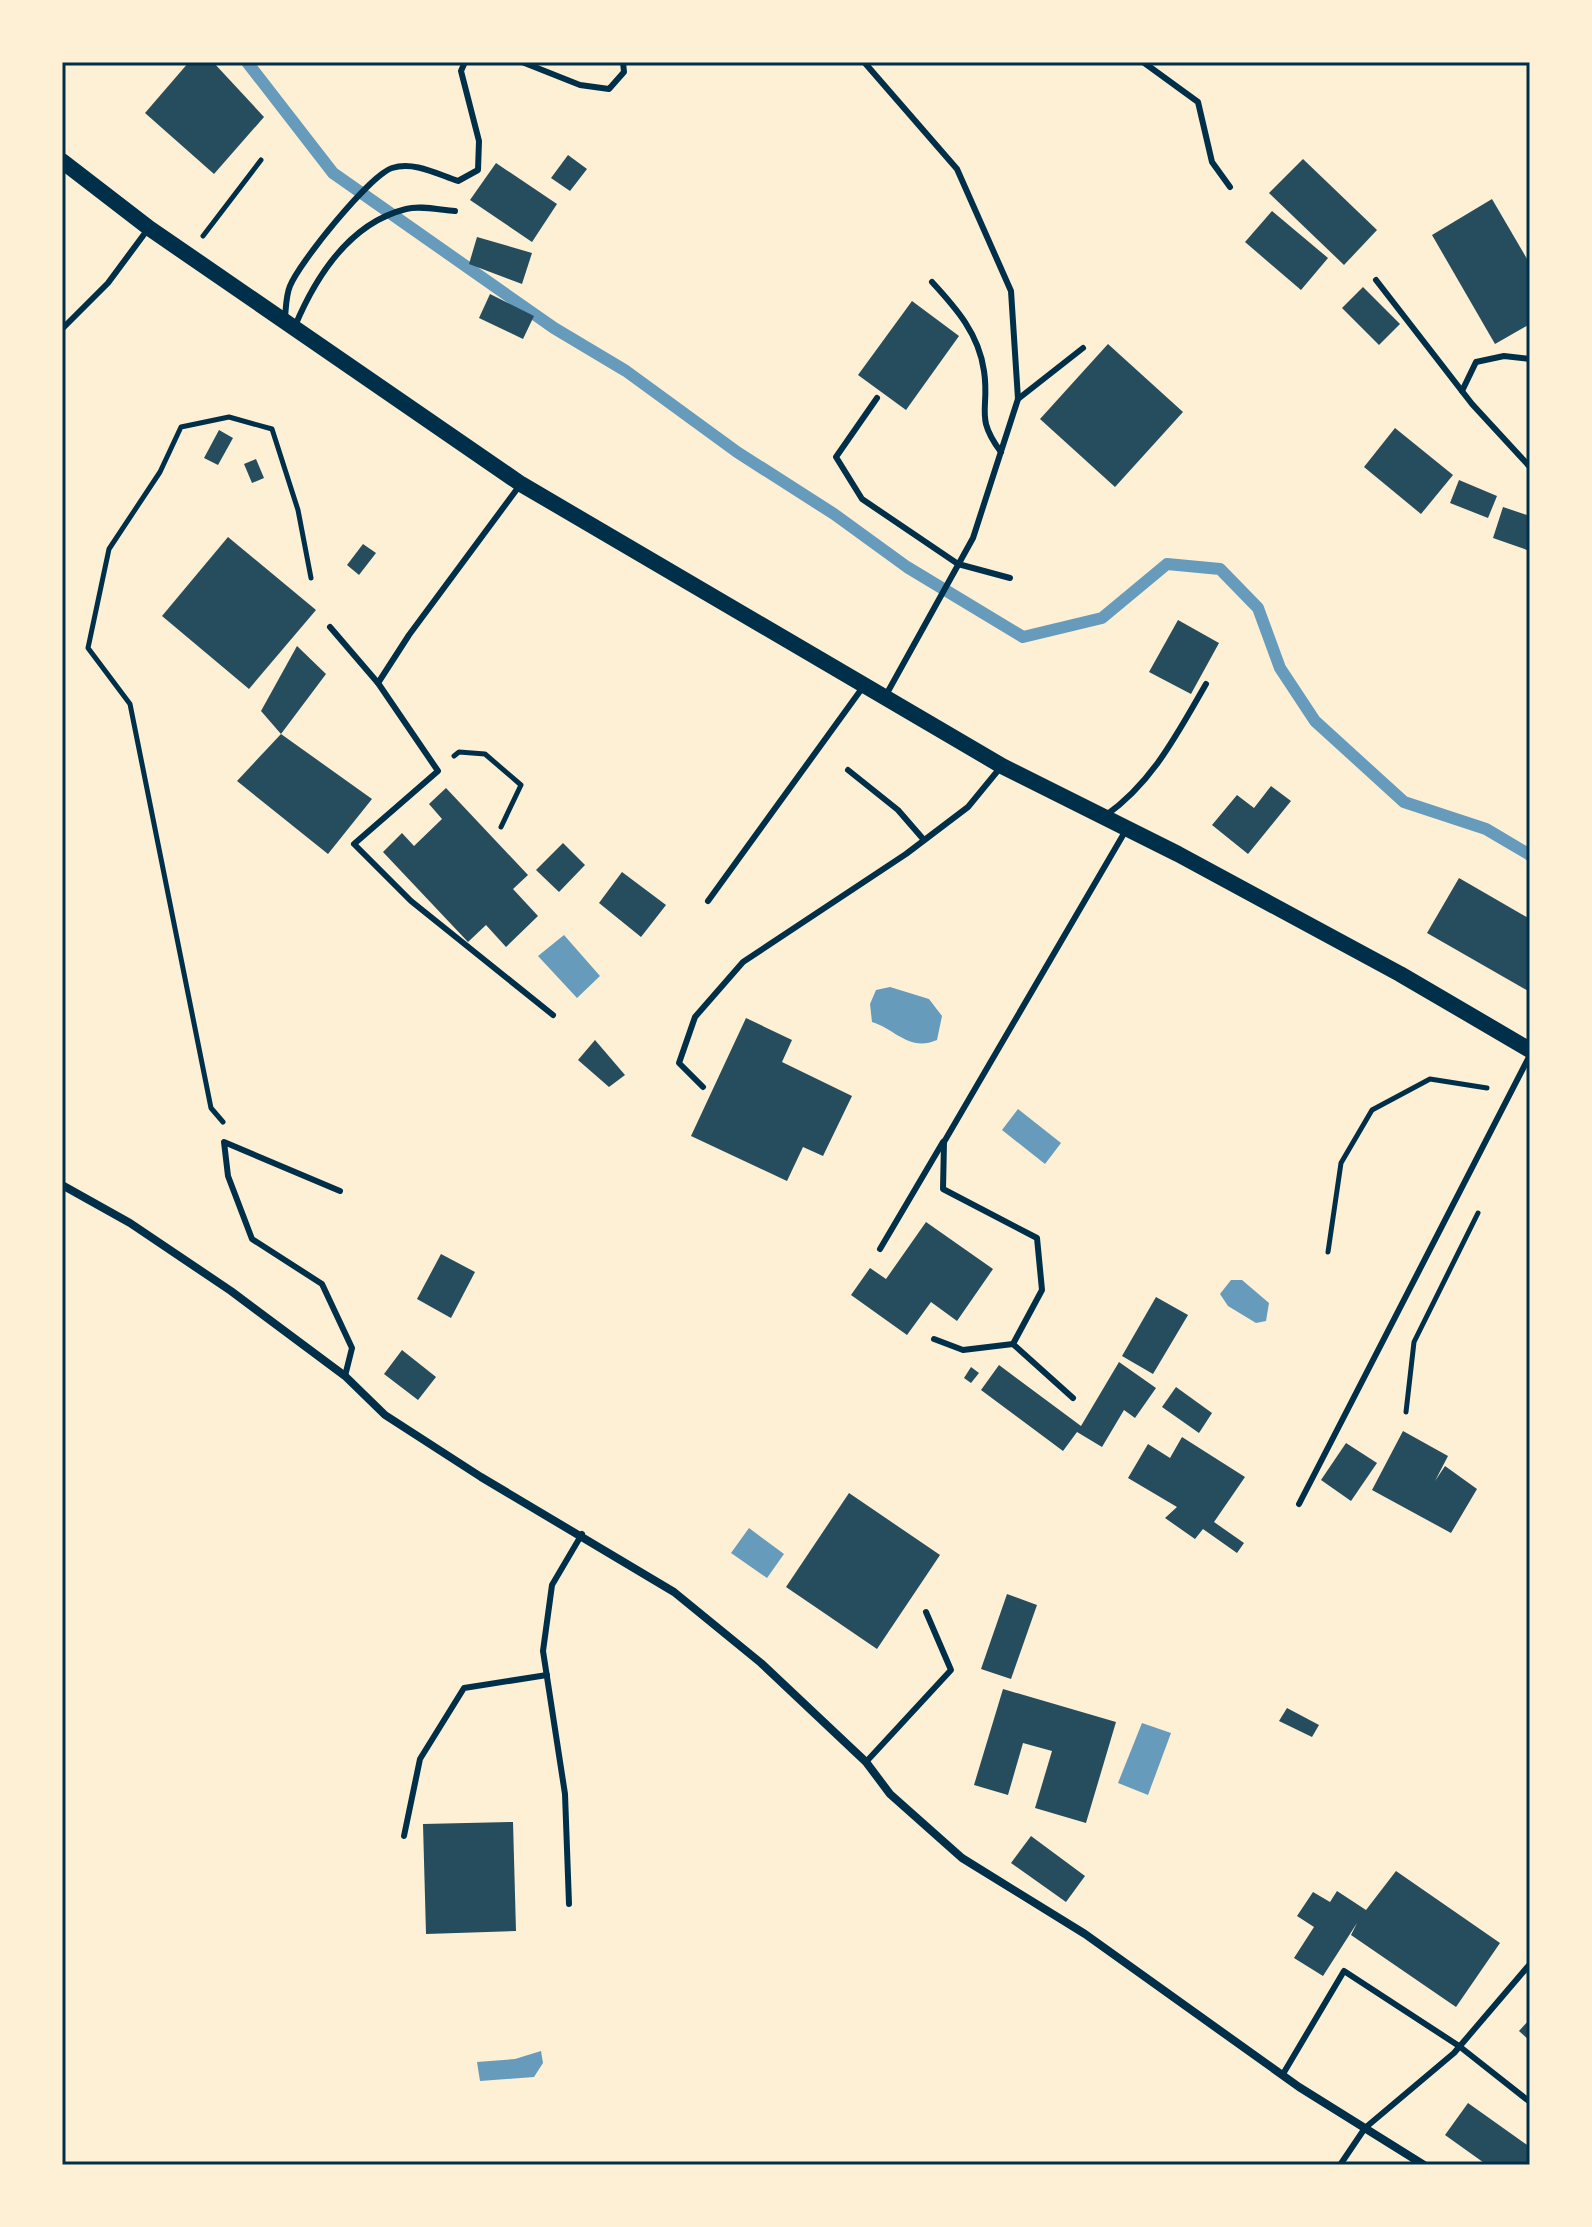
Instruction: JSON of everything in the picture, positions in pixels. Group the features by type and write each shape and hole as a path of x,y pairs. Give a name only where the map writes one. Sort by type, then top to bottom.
{"main road":[{"path":"62,161 191,258 521,484 886,695 1002,766 1400,974 1530,1053"}],"street":[{"path":"62,1185 130,1223 345,1376 385,1415 481,1477 582,1534 674,1592 761,1663 866,1762 890,1794 962,1858 1085,1934 1195,2016 1424,2165"}],"lane":[{"path":"289,326 289,287 313,249 389,169 413,165 458,181 478,170 479,141 461,71 465,62"},
{"path":"522,62 580,85 609,89 624,72 623,62"},
{"path":"864,62 957,169 1011,291 1018,399 973,538 886,695"},
{"path":"1143,62 1198,102 1212,162 1230,187"},
{"path":"289,326 325,266 373,222 408,208 455,211"},
{"path":"62,329 108,283 149,228"},
{"path":"1376,280 1462,391 1530,467"},
{"path":"932,282 966,319 984,370 984,429 1001,452"},
{"path":"1018,399 1083,348"},
{"path":"1462,391 1476,362 1504,356 1530,359"},
{"path":"877,398 836,457 862,499 958,564 1010,578"},
{"path":"378,683 409,635 521,484"},
{"path":"330,627 378,683 438,771 354,844 411,901 553,1015"},
{"path":"1103,817 1128,799 1162,762 1206,684"},
{"path":"708,901 864,685"},
{"path":"703,1087 679,1063 695,1017 743,962 968,807 1002,766"},
{"path":"848,770 898,810 924,840"},
{"path":"880,1249 1126,830"},
{"path":"1299,1504 1530,1053"},
{"path":"340,1191 224,1142 228,1176 252,1239 322,1284 352,1348 345,1376"},
{"path":"944,1142 943,1189 1037,1238 1042,1290 1013,1344"},
{"path":"934,1339 963,1350 1013,1344 1073,1398"},
{"path":"569,1904 565,1794 543,1651 552,1585 582,1534"},
{"path":"866,1762 951,1670 926,1612"},
{"path":"404,1836 420,1759 464,1688 547,1675"},
{"path":"1340,2165 1365,2128 1459,2046 1530,1964"},
{"path":"1283,2074 1344,1971 1459,2046 1530,2102"}],"path":[{"path":"191,258 210,223 261,160"},
{"path":"247,1153 211,1108 130,704 88,648 109,549 154,484 181,427 229,417 272,429 298,510 311,578"},
{"path":"438,771 459,752 485,754 521,785 501,827"},
{"path":"1328,1252 1341,1163 1372,1110 1430,1079 1472,1087 1513,1088"},
{"path":"1406,1412 1414,1342 1485,1198"}],"water":[{"path":"564,935 600,976 577,998 538,956"},
{"path":"890,987 929,999 942,1016 937,1040 911,1042 872,1022 870,1004 876,990"},
{"path":"1018,1109 1061,1143 1045,1164 1002,1130"},
{"path":"1231,1280 1242,1280 1269,1303 1266,1321 1256,1323 1228,1306 1220,1294"},
{"path":"749,1528 784,1554 767,1578 731,1553"},
{"path":"1142,1723 1171,1733 1148,1795 1118,1783"},
{"path":"541,2051 543,2063 534,2077 480,2081 477,2062 515,2059"}],"building":[{"path":"189,62 213,62 264,117 214,174 145,113"},
{"path":"568,155 587,169 570,191 551,178"},
{"path":"1303,159 1377,230 1344,265 1269,193"},
{"path":"496,163 557,204 532,242 470,200"},
{"path":"1492,199 1530,264 1530,324 1495,344 1432,235"},
{"path":"1272,211 1328,258 1301,290 1245,242"},
{"path":"477,237 532,253 522,284 469,264"},
{"path":"1363,287 1400,324 1379,345 1342,308"},
{"path":"490,294 534,316 523,339 479,318"},
{"path":"912,301 959,336 906,410 858,375"},
{"path":"1108,344 1183,412 1115,487 1040,419"},
{"path":"1395,428 1453,475 1421,514 1364,467"},
{"path":"219,430 233,438 218,465 204,458"},
{"path":"256,459 264,478 252,483 244,464"},
{"path":"1459,480 1497,496 1488,518 1450,503"},
{"path":"1503,507 1530,516 1530,551 1493,538"},
{"path":"228,537 316,610 249,689 162,616"},
{"path":"363,544 376,553 359,575 347,565"},
{"path":"1178,620 1219,643 1191,694 1149,672"},
{"path":"297,646 326,674 281,734 261,711"},
{"path":"281,734 372,799 328,854 237,781"},
{"path":"1271,786 1291,801 1248,854 1212,825 1237,795 1254,808"},
{"path":"446,788 528,875 513,889 538,916 506,947 486,925 468,942 383,852 402,833 414,846 442,819 429,804"},
{"path":"563,843 585,865 559,892 536,870"},
{"path":"622,872 666,905 641,937 599,903"},
{"path":"1459,878 1530,919 1530,992 1427,933"},
{"path":"746,1018 792,1040 782,1062 852,1096 823,1156 803,1147 787,1181 691,1136"},
{"path":"595,1040 625,1075 609,1087 578,1060"},
{"path":"926,1222 993,1269 957,1321 931,1302 907,1335 851,1295 870,1268 886,1279"},
{"path":"441,1254 475,1272 451,1318 417,1299"},
{"path":"1156,1297 1188,1315 1153,1374 1122,1356"},
{"path":"402,1350 436,1377 418,1400 384,1374"},
{"path":"1119,1362 1156,1388 1135,1418 1124,1410 1102,1447 1077,1432 1063,1451 981,1390 999,1365 1081,1426"},
{"path":"971,1367 979,1373 971,1383 964,1378"},
{"path":"1176,1387 1212,1413 1199,1433 1162,1407"},
{"path":"1403,1431 1448,1456 1435,1481 1445,1466 1477,1489 1451,1533 1372,1490"},
{"path":"1182,1437 1245,1477 1214,1522 1244,1543 1237,1553 1203,1529 1195,1539 1165,1518 1177,1507 1128,1478 1148,1444 1170,1458"},
{"path":"1346,1443 1377,1463 1351,1501 1321,1480"},
{"path":"849,1493 940,1555 877,1649 786,1587"},
{"path":"1007,1594 1037,1605 1011,1679 981,1669"},
{"path":"1003,1689 1116,1722 1086,1823 1035,1808 1052,1751 1023,1743 1008,1795 974,1785"},
{"path":"1287,1708 1319,1725 1312,1737 1279,1721"},
{"path":"513,1822 516,1931 426,1934 423,1824"},
{"path":"1031,1836 1085,1876 1066,1902 1011,1863"},
{"path":"1396,1871 1500,1943 1456,2007 1351,1935 1357,1923 1323,1976 1294,1958 1314,1927 1297,1916 1313,1892 1330,1902 1337,1891 1366,1910"},
{"path":"1530,2019 1530,2041 1519,2031"},
{"path":"1468,2103 1530,2147 1530,2165 1487,2165 1445,2135"}],"waterway":[{"path":"247,62 333,173 554,328 626,371 737,452 834,514 907,567 1023,637 1102,618 1167,564 1220,569 1258,608 1280,668 1315,721 1404,802 1486,829 1530,855"}]}
